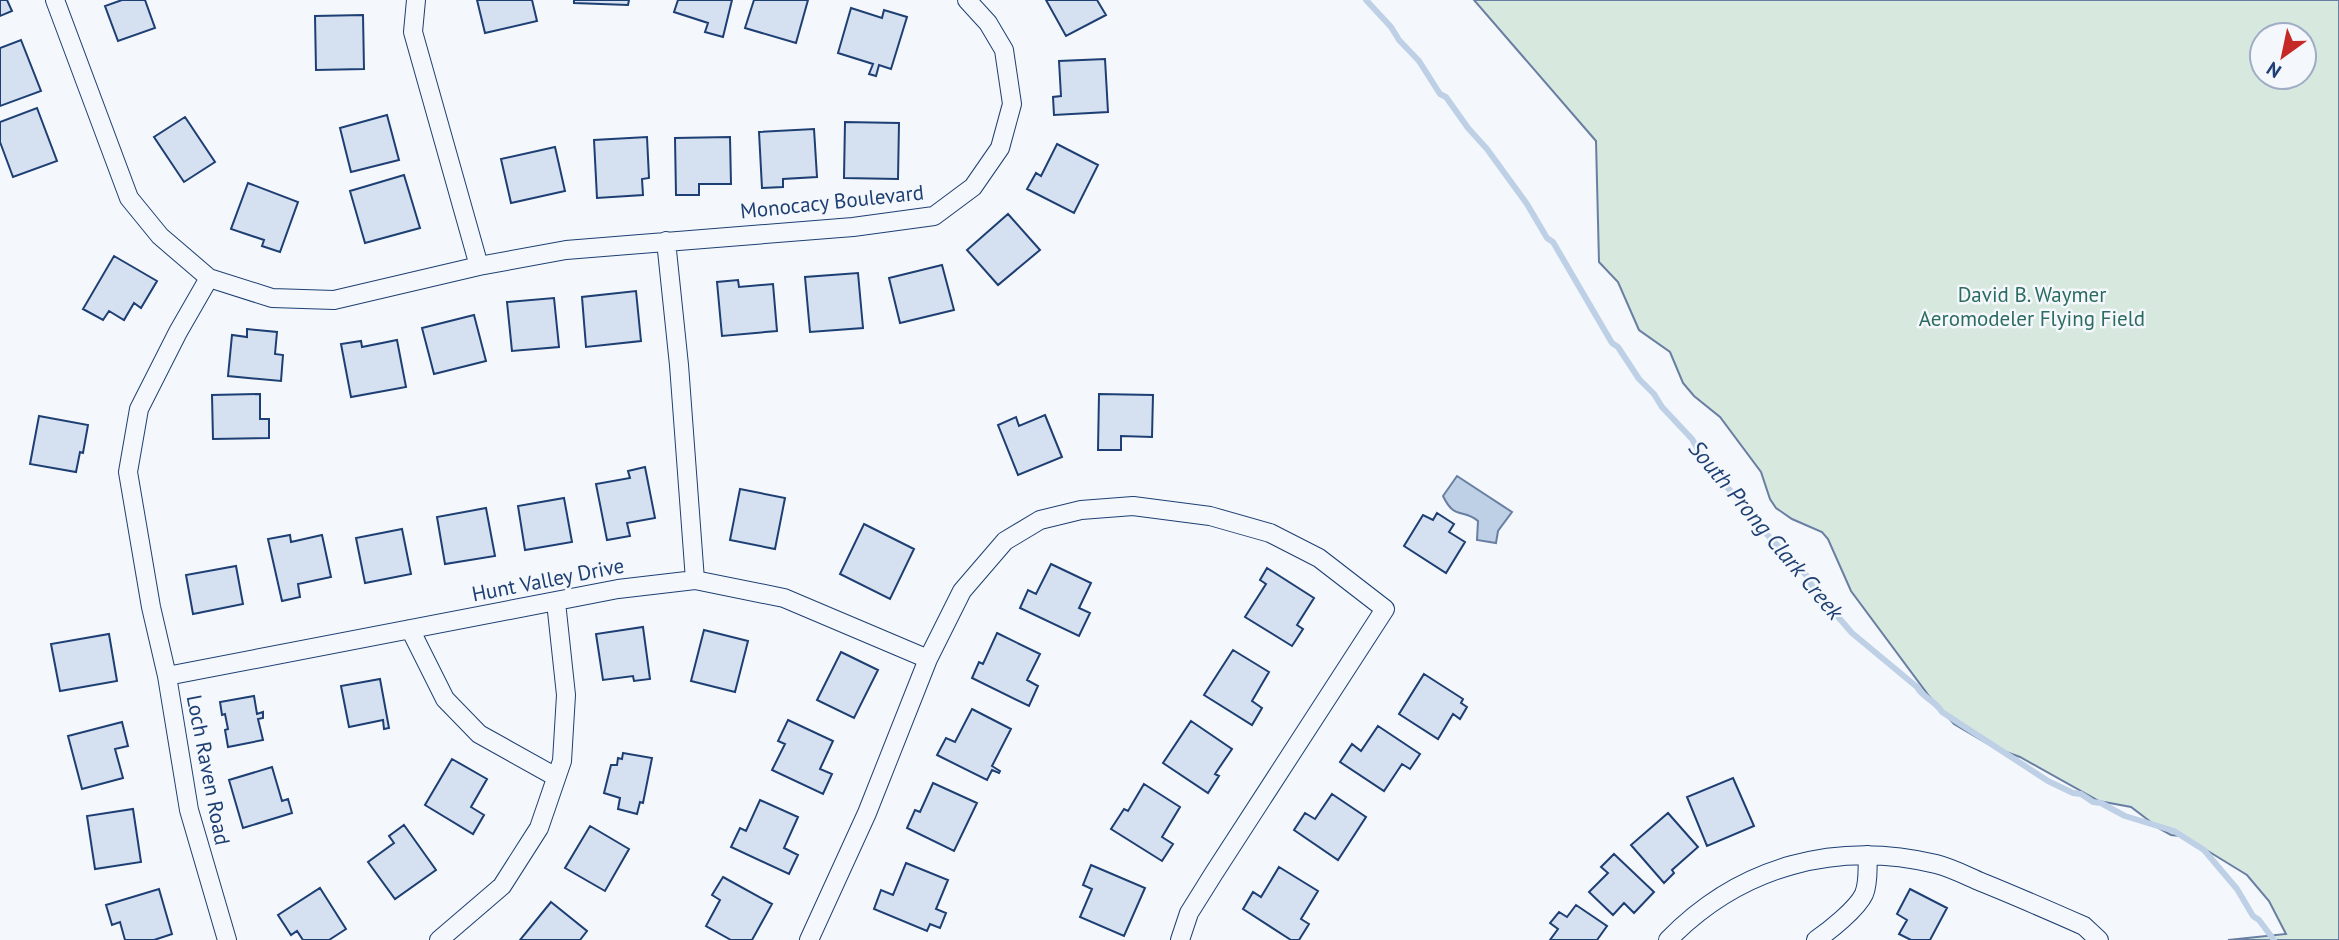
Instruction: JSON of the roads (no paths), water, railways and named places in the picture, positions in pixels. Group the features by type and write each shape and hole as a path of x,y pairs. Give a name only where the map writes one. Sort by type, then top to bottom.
{"street":[{"name":"Monocacy Boulevard","path":"55,0 129,198 160,236 209,278 272,298 334,300 480,266 566,250 853,227 934,216 973,187 1000,148 1012,104 1004,50 988,23 967,0"},
{"path":"416,0 413,32 480,266"},
{"path":"666,241 679,365 695,580"},
{"name":"Loch Raven Road","path":"209,278 139,409 128,472 151,607 167,676 189,810 227,940"},
{"path":"809,940 867,813 928,659 962,591 1005,541 1040,520 1081,510 1133,506 1210,516 1270,533 1319,558 1385,610 1214,873 1189,914 1180,940"},
{"name":"Hunt Valley Drive","path":"167,676 618,589 695,580 784,598 928,659"},
{"path":"439,940 502,886 539,828 562,761 566,695 556,602"},
{"path":"410,629 445,699 479,734 556,777"},
{"path":"1669,940 1690,918 1727,891 1768,872 1820,858 1880,854 1938,865 2084,926 2099,940"},
{"path":"1815,940 1858,903 1863,895 1867,880 1868,855"}],"water":[{"path":"1457,476 1512,512 1498,531 1496,543 1477,540 1478,521 1451,509 1447,504 1443,496"}],"waterway":[{"name":"South Prong Clark Creek","path":"1366,0 1419,61 1440,94 1446,97 1527,204 1547,238 1553,242 1612,343 1618,347 1639,379 1692,439 1700,453 1706,456 1755,522 1806,575 1814,589 1852,633 1917,687 1942,712 2048,781 2125,816 2174,831 2204,850 2237,889 2253,916 2274,940"}],"park label":[{"name":"David B. Waymer Aeromodeler Flying Field","path":"2032,307"}]}
